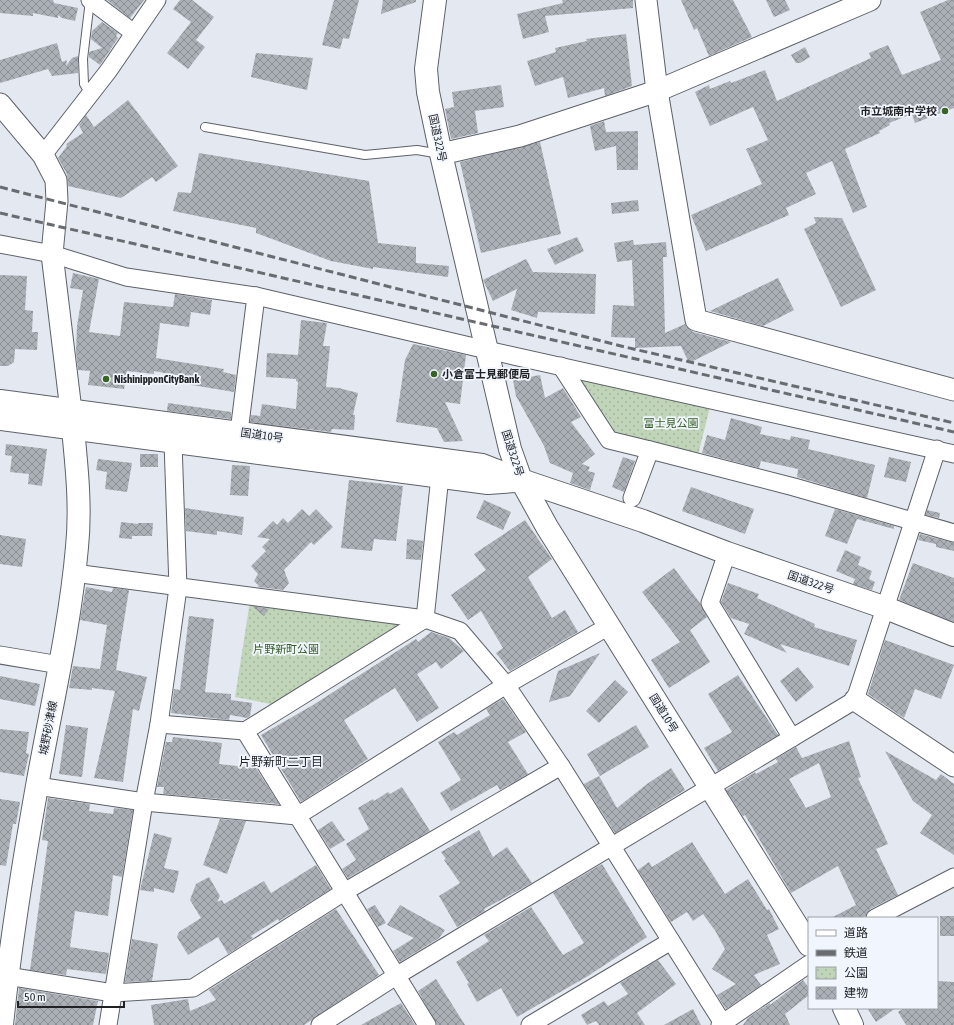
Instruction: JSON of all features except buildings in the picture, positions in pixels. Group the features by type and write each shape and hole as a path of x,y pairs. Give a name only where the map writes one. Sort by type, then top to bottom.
{"main road":[{"name":"国道322号","path":"435,0 426,69 428,92 441,154 510,449 521,480 643,521 727,553 886,608 954,634"},
{"name":"国道10号","path":"0,401 72,420 173,442 488,483 521,480"},
{"name":"国道10号","path":"0,419 72,420 239,432 482,465 521,480 547,527 808,943"},
{"name":"城野砂津線","path":"2,1025 7,976 37,786 60,665 77,548 79,505 72,420"},
{"path":"844,1009 852,1025"}],"street":[{"path":"90,0 134,33"},
{"path":"44,156 157,0"},
{"path":"646,0 657,91 696,320 954,390"},
{"path":"441,154 520,136 657,91 870,0"},
{"path":"0,104 44,156 52,170 58,192 52,254 72,420"},
{"path":"0,244 52,254 126,277 256,296 487,350 954,454"},
{"path":"239,432 256,296"},
{"path":"561,366 609,440 794,487 954,533"},
{"path":"108,1025 144,802 159,724 178,588 173,442"},
{"path":"320,1025 396,976 855,700 937,449"},
{"path":"632,498 650,450"},
{"path":"425,619 440,476"},
{"path":"727,553 710,603 792,738"},
{"path":"74,573 178,588 425,619 460,630 506,685 561,766 723,1024 808,965"},
{"path":"159,724 246,731 425,619"},
{"path":"37,786 144,802 297,816 506,685 609,626"},
{"path":"0,655 60,665"},
{"path":"855,700 954,766"},
{"path":"246,731 427,1025"},
{"path":"7,976 113,993 193,988 344,892 561,766"},
{"path":"877,917 953,880"},
{"path":"530,1025 671,941"}],"lane":[{"path":"90,0 82,59 84,84 90,94"},
{"path":"205,127 365,155 417,150 441,154"}],"green space":[{"name":"富士見公園","path":"568,370 711,403 697,459 610,437"},
{"name":"片野新町公園","path":"250,601 399,621 401,629 276,705 235,697"}],"railway":[{"path":"0,187 625,347 954,423"},
{"path":"0,213 954,432"}],"place":[{"name":"市立城南中学校","path":"945,111"},
{"name":"小倉富士見郵便局","path":"434,374"},
{"name":"NishinipponCityBank","path":"106,379"}],"district":[{"name":"片野新町二丁目","path":"281,762"}]}
